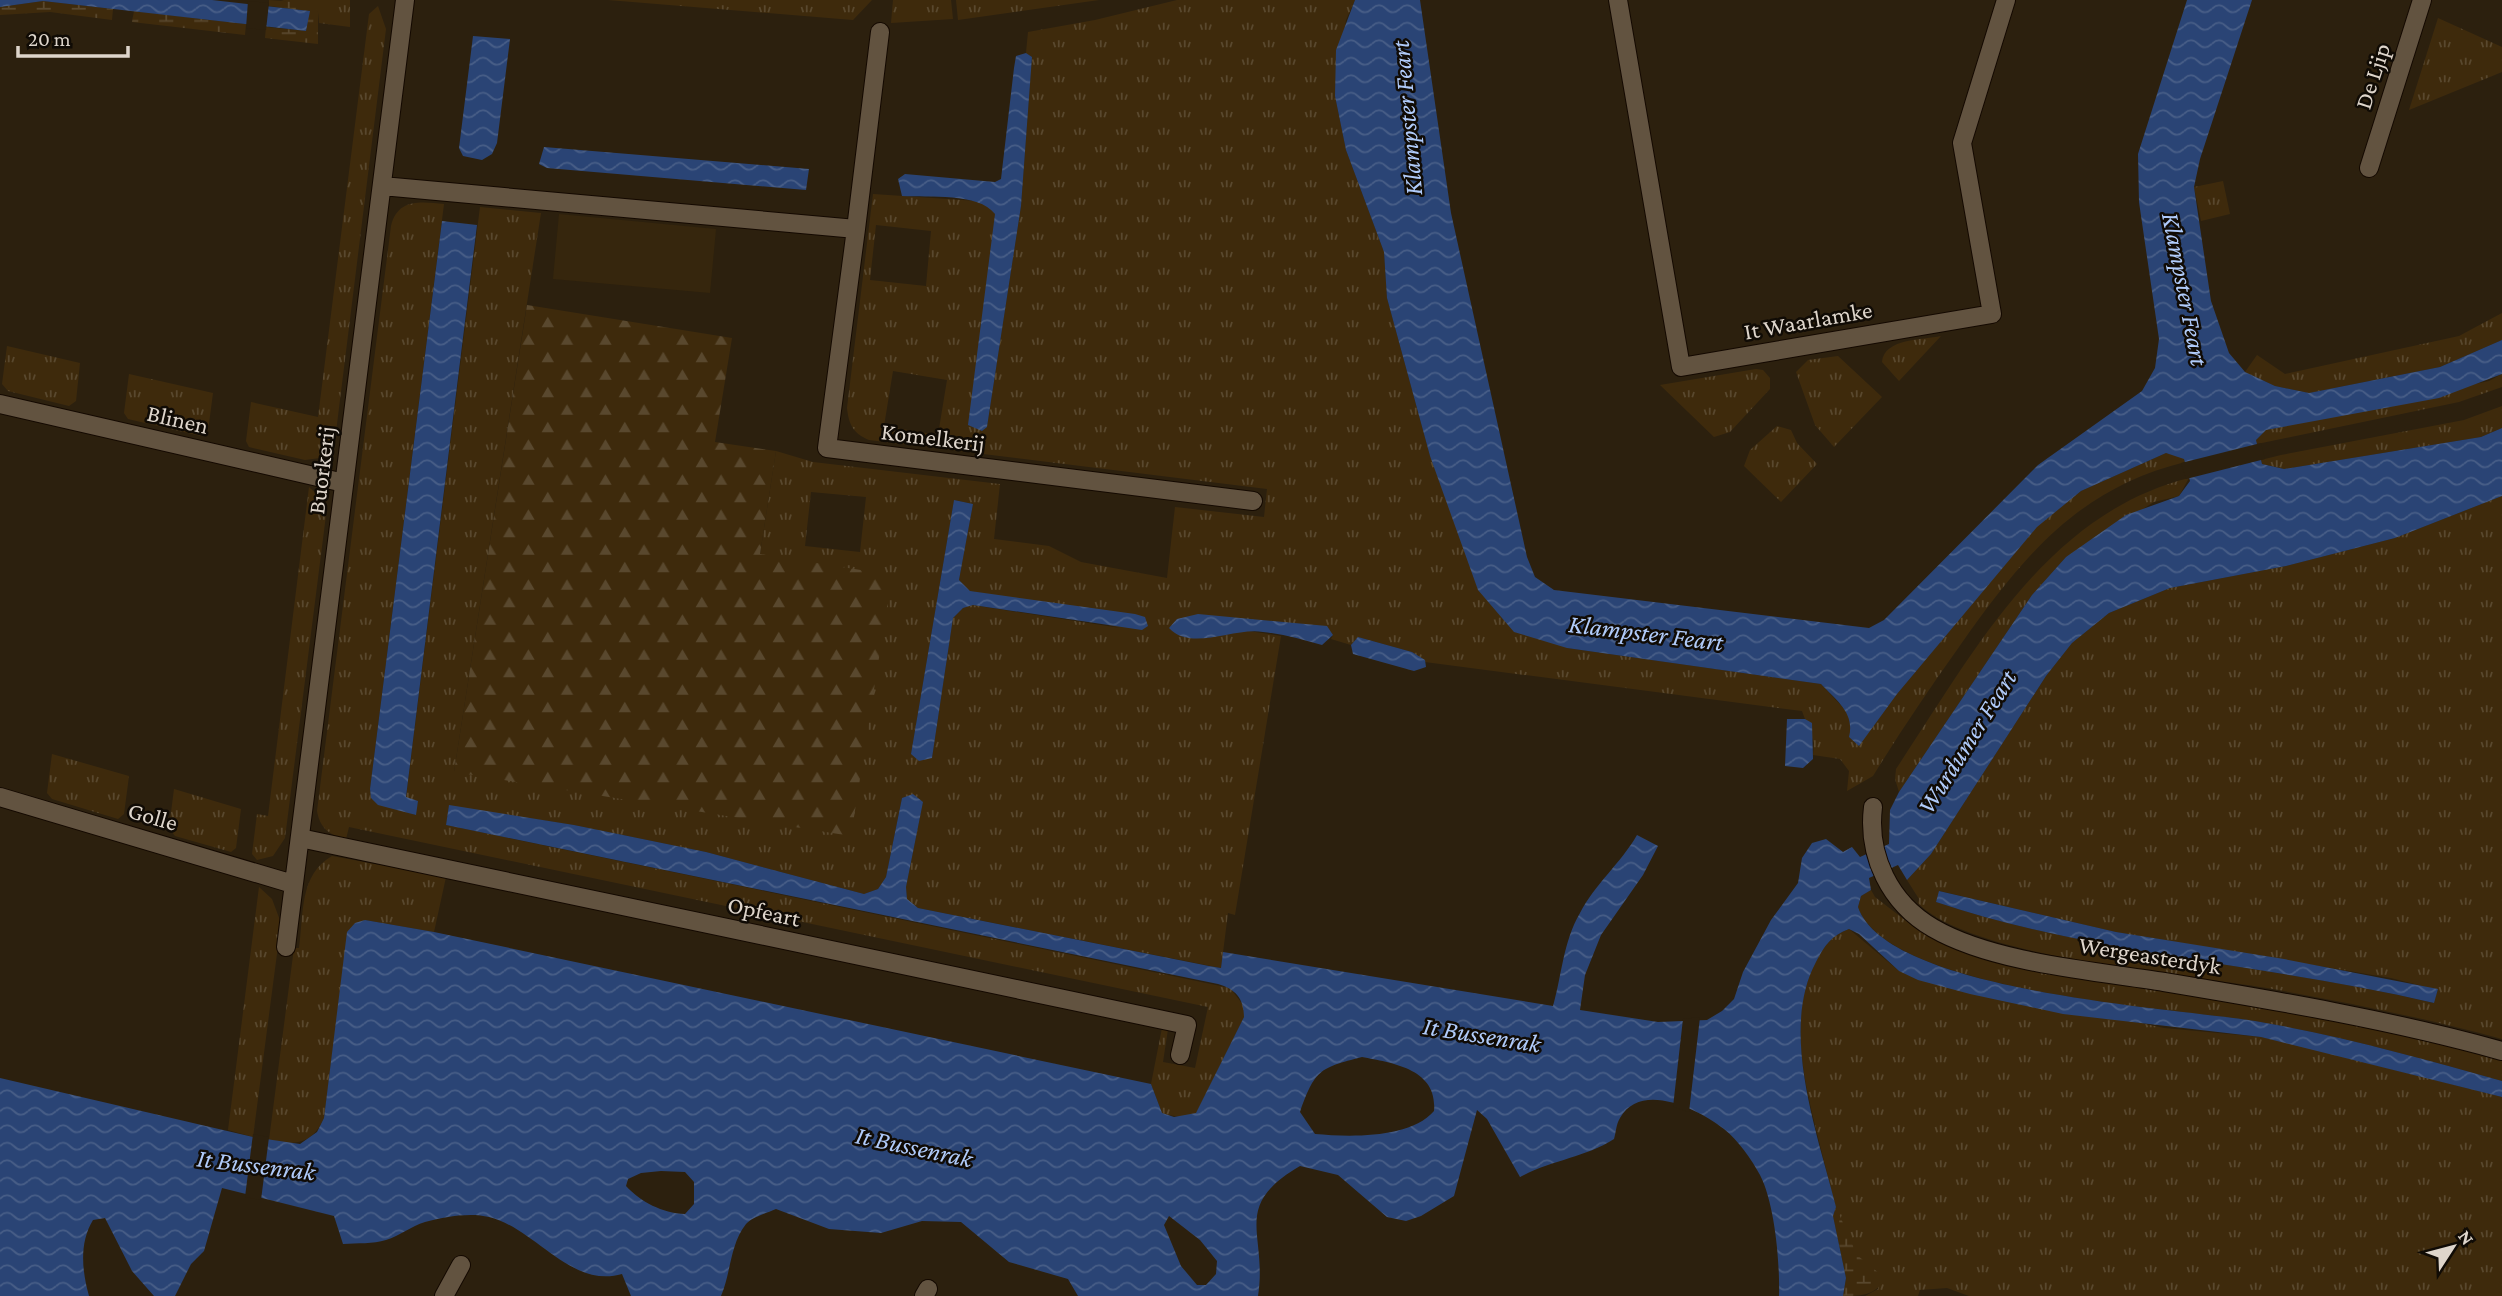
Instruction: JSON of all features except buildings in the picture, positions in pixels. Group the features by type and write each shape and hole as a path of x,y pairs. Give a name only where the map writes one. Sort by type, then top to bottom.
{"street":[{"name":"Buorkerij","path":"286,947 405,0"},
{"name":"It Waarlamke","path":"1618,0 1681,367 1992,314 1962,143 2006,0"},
{"name":"De Ljip","path":"2369,168 2422,0"},
{"name":"Komelkerij","path":"880,33 827,448 1253,501"},
{"path":"382,186 856,229"},
{"name":"Blinen","path":"0,404 344,482"},
{"name":"Golle","path":"0,797 293,884"},
{"name":"Wergeasterdyk","path":"1873,807 1871,828 1874,848 1883,873 1896,895 1911,912 1933,928 1975,946 2069,967 2425,1029 2502,1051"},
{"name":"Opfeart","path":"300,838 1187,1024 1180,1055"},
{"path":"443,1296 461,1265"}],"shaded area":[{"path":"559,214 716,229 710,293 553,279"}],"green space":[{"path":"269,0 311,3 318,12 318,44 265,38 266,27 306,31 309,11 269,6"},
{"path":"281,0 350,0 350,27 319,23 318,12"},
{"path":"608,0 872,0 853,20"},
{"path":"893,0 951,0 953,19 891,23"},
{"path":"956,0 1099,0 958,20"},
{"path":"1177,0 1355,0 1346,20 1335,96 1346,150 1384,252 1387,298 1430,456 1567,648 1821,684 1849,714 1859,745 1897,694 2036,527 2081,491 2166,453 2184,458 2185,462 2147,474 2112,490 2082,509 2054,532 2029,557 1982,615 1873,776 1847,791 1849,771 1840,759 1813,755 1814,743 1802,711 1425,662 1412,652 1358,637 1351,645 1331,639 1333,635 1285,623 1261,622 1214,636 1242,630 1281,636 1235,915 1228,913 1221,968 918,908 907,899 906,887 923,802 902,798 886,877 878,889 864,894 706,852 574,825 449,806 446,825 1230,988 1244,1006 1244,1017 1196,1114 1192,1115 1162,1113 1151,1084 1162,1028 1168,1029 1163,1062 1195,1068 1208,1007 349,827 346,839 326,830 317,811 391,226 394,217 405,206 444,204 370,789 371,798 415,815 418,801 406,798 480,207 541,213 454,772 760,554 776,451 813,462 1000,484 994,539 1049,546 1081,562 1167,578 1175,507 1264,517 1267,489 869,440 853,428 849,419 847,408 873,194 977,201 989,206 995,214 982,431 987,427 1021,206 1032,57 1026,53 1028,32 1095,20","holes":["876,225 931,231 926,286 870,280","893,371 947,380 938,435 884,426","811,492 866,497 860,552 805,546","954,500 973,504 959,580 970,591 1006,597 1120,628 972,605 963,608 953,618 932,758 911,754"]},
{"path":"43,1 113,9 112,20 50,12 0,15 0,7"},
{"path":"378,6 386,29 335,440 320,458 305,460 249,447 246,441 251,402 318,417 369,14"},
{"path":"134,11 246,24 245,35 132,22"},
{"path":"2438,18 2502,47 2502,72 2409,110"},
{"path":"2223,181 2230,214 2201,221 2194,187"},
{"path":"527,305 732,338 715,442 776,451 760,554 892,575 851,836 454,772"},
{"path":"2502,313 2502,340 2440,367 2309,393 2275,386 2245,372 2257,355 2285,374 2459,336"},
{"path":"1941,336 1899,381 1882,362 1884,354 1897,344"},
{"path":"7,346 80,363 76,401 69,406 8,391 2,384"},
{"path":"1838,356 1882,397 1834,447 1815,425 1796,372 1808,360"},
{"path":"1763,370 1770,378 1770,389 1730,432 1714,437 1660,385"},
{"path":"129,374 213,393 208,431 201,436 128,419 124,413"},
{"path":"2502,374 2502,387 2459,402 2257,444 2256,440 2266,430 2489,381"},
{"path":"2502,406 2502,428 2481,437 2284,469 2262,464 2261,460 2464,420"},
{"path":"1777,426 1791,430 1797,443 1817,464 1781,502 1744,466 1750,450"},
{"path":"2189,478 2179,496 2154,502 2066,557 2032,595 1899,792 1895,779 1896,769 1984,636 2017,594 2053,556 2093,523 2138,496"},
{"path":"309,487 323,500 326,515 285,838 273,856 257,860 252,854 257,814 268,816"},
{"path":"2502,496 2502,1039 2415,1017 2297,993 2082,961 2031,950 1984,938 1945,922 1918,903 1919,899 1907,880 1931,854 2046,676 2072,643 2109,613 2170,588 2286,566 2395,538","holes":["1940,891 2116,932 2391,978 2438,990 2433,1003 2309,978 2059,935 1936,902"]},
{"path":"52,754 129,776 124,814 118,819 52,799 47,793"},
{"path":"174,789 241,809 236,848 231,852 175,836 169,828"},
{"path":"332,856 446,877 434,932 365,920 348,932 324,1118 314,1133 302,1141 287,1143 269,1140 294,948 299,948 305,896 314,873"},
{"path":"259,887 272,899 281,923 253,1137 228,1130"},
{"path":"1871,890 1875,897 1914,927 1953,948 2423,1037 2502,1059 2502,1081 2317,1033 2255,1021 2102,1002 1975,977 1921,959 1880,936 1858,907 1861,896"},
{"path":"1849,929 1899,971 2164,1028 2261,1037 2502,1097 2502,1296 1969,1296 1947,1288 1920,1290 1918,1296 1865,1296 1878,1289 1879,1274 1855,1253 1840,1220 1806,1087 1802,1061 1802,1010 1807,985 1822,951 1838,934"},
{"path":"1836,1207 1857,1255 1880,1274 1883,1282 1870,1293 1843,1296 1846,1278 1833,1216"}],"water":[{"path":"0,0 212,0 310,11 306,31 43,1 0,7"},
{"path":"1355,0 1420,0 1451,213 1527,557 1535,577 1554,590 1869,628 1884,620 2038,465 2142,391 2155,368 2159,339 2139,202 2138,154 2187,0 2252,0 2200,159 2194,187 2211,301 2229,353 2245,372 2275,386 2309,393 2440,367 2502,340 2502,374 2439,398 2266,430 2256,440 2262,464 2284,469 2481,437 2502,428 2502,496 2395,538 2286,566 2170,588 2109,613 2072,643 2046,676 1931,854 1907,880 1898,865 1869,878 1871,890 1861,896 1858,907 1880,936 1921,959 1975,977 2101,1002 2255,1021 2348,1040 2502,1081 2502,1097 2261,1037 2063,1014 1970,994 1918,980 1899,971 1859,934 1849,929 1833,938 1819,956 1805,989 1801,1019 1805,1083 1836,1207 1833,1216 1846,1278 1843,1296 1779,1296 1779,1268 1773,1218 1765,1187 1753,1163 1734,1139 1714,1122 1686,1107 1656,1100 1642,1101 1630,1107 1619,1120 1614,1139 1591,1151 1520,1177 1487,1119 1477,1110 1454,1196 1421,1216 1406,1221 1387,1217 1338,1175 1300,1166 1265,1195 1259,1209 1256,1223 1260,1274 1258,1296 1078,1296 1068,1279 1009,1262 961,1222 922,1221 881,1233 829,1229 776,1209 746,1224 737,1240 721,1296 631,1296 622,1274 604,1276 586,1273 506,1223 489,1217 465,1215 440,1218 386,1240 343,1244 334,1216 222,1188 204,1251 191,1264 175,1296 154,1296 132,1271 105,1218 93,1220 85,1238 83,1267 89,1296 0,1296 0,1078 253,1137 300,1144 317,1132 324,1118 347,932 355,923 365,920 434,932 1151,1084 1162,1113 1174,1117 1196,1113 1244,1017 1237,995 1218,984 446,825 449,805 574,825 706,852 864,894 878,889 886,877 902,798 913,794 923,802 906,887 907,899 918,908 1221,968 1223,952 1553,1006 1574,924 1586,902 1637,835 1658,846 1643,875 1601,935 1585,975 1580,1010 1658,1022 1707,1020 1722,1011 1734,999 1743,972 1771,920 1798,883 1802,858 1812,843 1826,839 1843,852 1852,847 1860,857 1889,844 1890,810 1899,792 2032,595 2066,557 2126,515 2179,496 2190,481 2184,459 2166,453 2081,491 2037,527 1897,694 1859,746 1849,737 1847,714 1821,684 1567,648 1514,632 1478,590 1430,456 1387,298 1384,252 1346,150 1335,96 1336,50","holes":["1362,1057 1411,1070 1421,1077 1429,1086 1434,1111 1410,1127 1395,1131 1345,1136 1315,1134 1300,1112 1310,1087 1327,1068","685,1172 694,1182 694,1204 685,1214 660,1209 645,1202 626,1186 628,1179 641,1173","1169,1216 1200,1240 1217,1261 1216,1274 1206,1285 1197,1285 1181,1266 1164,1225"]},
{"path":"473,36 510,39 497,143 492,154 482,160 463,156 459,148"},
{"path":"1026,53 1032,57 1021,206 987,427 982,431 968,425 995,214 977,202 965,199 902,196 898,179 905,174 995,182 1001,179 1016,56"},
{"path":"544,147 809,169 806,190 547,168 539,164"},
{"path":"442,221 477,225 406,797 418,801 416,815 378,805 371,798 370,789"},
{"path":"954,500 973,504 959,580 970,591 1135,614 1145,617 1148,626 1142,630 973,605 963,608 953,618 932,758 919,761 911,754"},
{"path":"1198,614 1327,626 1333,635 1322,645 1278,634 1252,631 1189,638 1178,635 1169,628 1177,619"},
{"path":"1358,637 1412,652 1425,660 1426,667 1414,671 1353,654 1351,645"},
{"path":"1787,719 1805,719 1812,723 1813,759 1803,768 1785,766"},
{"path":"1939,891 2116,932 2284,959 2438,989 2434,1003 2309,978 2059,935 1936,902"}],"pier":[{"path":"248,1 269,3 266,30 246,28"},
{"path":"2261,443 2265,459 2186,479 2181,463"},
{"path":"1700,1017 1689,1112 1673,1107 1683,1019"},
{"path":"253,1134 269,1137 261,1200 245,1197"}],"water label":[{"name":"Klampster Feart","path":"1407,118"},
{"name":"Klampster Feart","path":"2185,289"},
{"name":"Klampster Feart","path":"1646,633"},
{"name":"Wurdumer Feart","path":"1967,742"},
{"name":"It Bussenrak","path":"1482,1035"},
{"name":"It Bussenrak","path":"914,1147"},
{"name":"It Bussenrak","path":"256,1165"}]}
